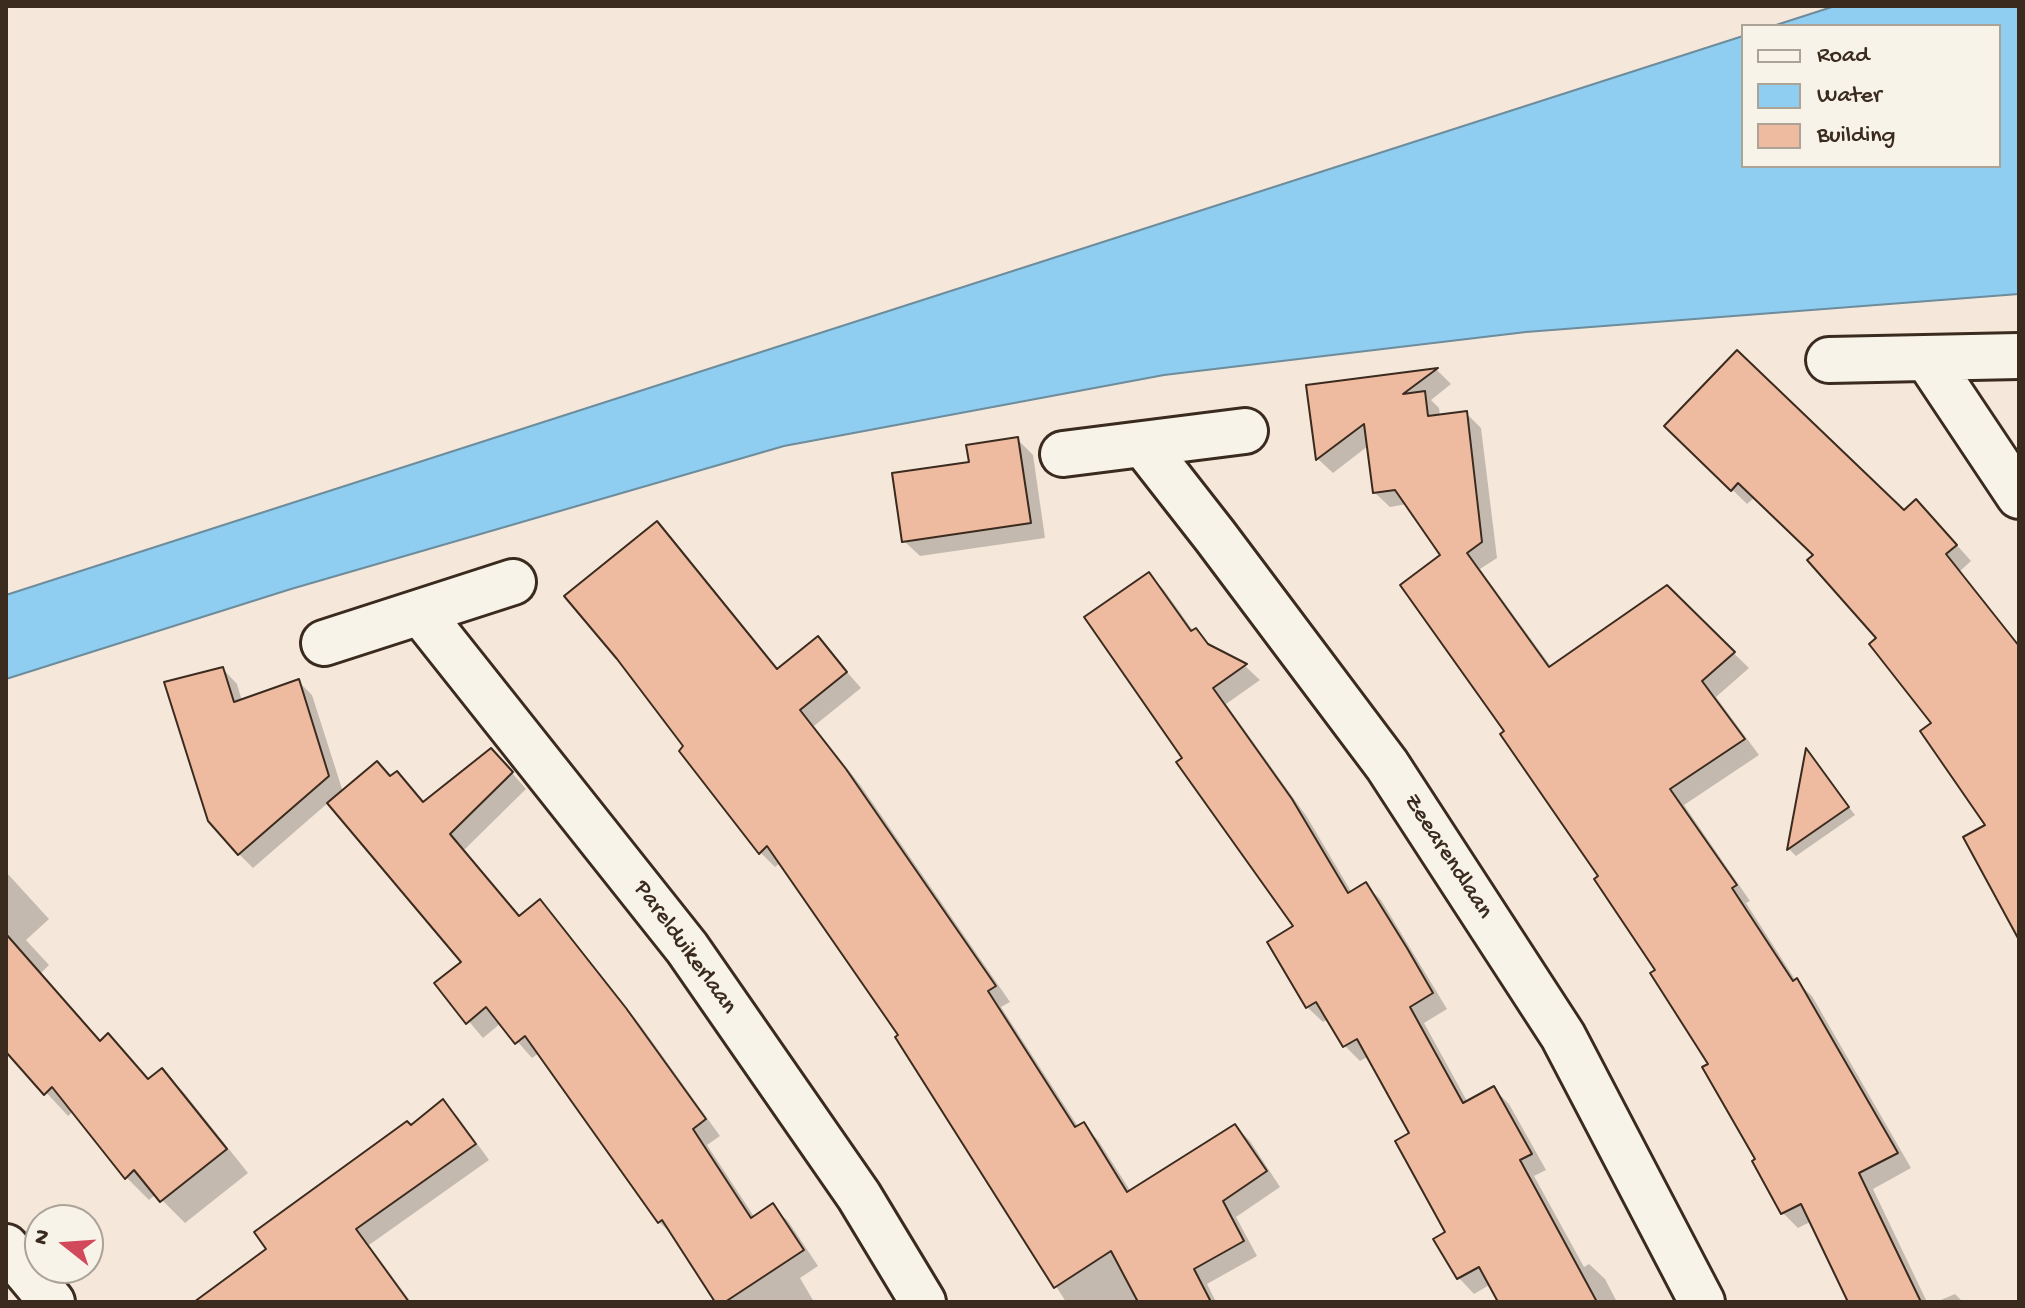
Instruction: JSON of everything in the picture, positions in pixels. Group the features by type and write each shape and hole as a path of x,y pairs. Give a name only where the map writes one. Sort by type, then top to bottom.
{"street":[{"path":"1829,360 2019,356"},
{"path":"1927,358 2019,496"},
{"path":"1063,454 1245,431"},
{"name":"Zeearendlaan","path":"1143,444 1395,778 1563,1036 1702,1302"},
{"path":"324,643 513,582"},
{"name":"Parelduikerlaan","path":"420,612 687,948 859,1196 923,1302"},
{"path":"6,1247 52,1302"}],"water":[{"path":"1835,6 2019,6 2019,294 1526,332 1164,375 784,446 291,589 6,679 6,595 1741,37 1741,168 2001,168 2001,24 1779,24"}],"building":[{"path":"1737,350 1904,510 1916,499 1957,545 1946,554 2019,646 2019,940 1963,837 1985,825 1920,731 1931,723 1869,644 1876,638 1807,560 1813,555 1738,483 1731,491 1664,426"},
{"path":"1438,368 1403,394 1425,391 1428,416 1467,411 1482,542 1467,553 1549,667 1667,585 1735,652 1702,681 1745,739 1670,789 1737,885 1732,888 1793,981 1797,978 1898,1153 1859,1173 1921,1302 1848,1302 1801,1204 1781,1214 1752,1161 1755,1159 1702,1067 1708,1064 1650,973 1655,970 1594,879 1598,876 1500,734 1504,731 1400,585 1440,555 1395,490 1373,493 1364,424 1316,460 1306,385"},
{"path":"1018,437 1031,523 902,542 892,473 969,462 966,445"},
{"path":"657,521 777,669 818,636 847,672 800,710 846,769 996,986 988,991 1075,1127 1084,1122 1127,1192 1235,1124 1267,1171 1223,1201 1244,1241 1194,1269 1211,1302 1138,1302 1111,1251 1054,1288 895,1037 898,1035 767,846 759,854 679,751 683,746 564,596"},
{"path":"1149,572 1191,631 1196,628 1208,644 1247,664 1213,688 1292,799 1348,893 1366,882 1407,948 1433,993 1410,1007 1463,1103 1494,1086 1532,1154 1520,1160 1597,1302 1498,1302 1479,1267 1457,1279 1433,1239 1445,1232 1395,1141 1409,1133 1357,1039 1343,1047 1316,1002 1306,1008 1267,942 1293,926 1176,762 1182,758 1084,617"},
{"path":"223,667 234,702 299,679 329,776 238,855 208,821 164,682"},
{"path":"491,748 513,772 450,834 519,916 540,899 626,1008 706,1119 693,1129 751,1218 773,1203 804,1250 725,1302 715,1302 662,1220 658,1223 525,1036 515,1044 486,1007 466,1024 434,983 461,962 327,803 377,761 390,776 397,771 423,802"},
{"path":"1806,748 1849,807 1787,850"},
{"path":"6,934 100,1041 108,1033 148,1079 162,1068 227,1149 160,1202 134,1170 125,1179 52,1087 44,1095 6,1052"},
{"path":"443,1099 476,1144 356,1229 409,1302 194,1302 266,1249 254,1232 407,1121 411,1125"}]}
